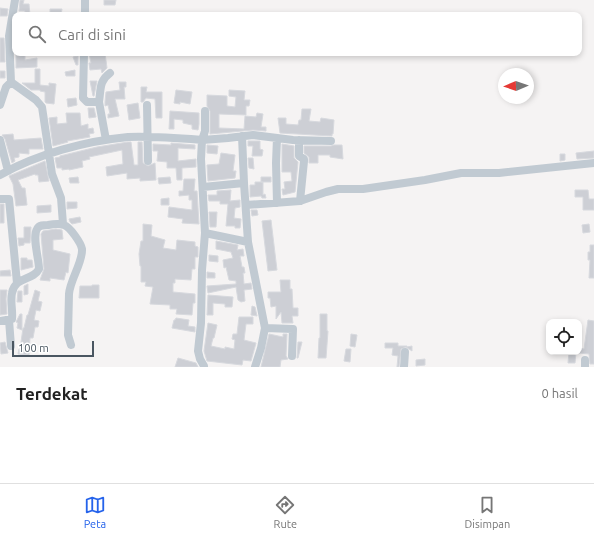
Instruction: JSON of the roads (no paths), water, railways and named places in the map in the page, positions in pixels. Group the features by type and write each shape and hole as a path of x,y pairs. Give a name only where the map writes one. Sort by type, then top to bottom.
{"street":[{"path":"13,12 15,0"},
{"path":"85,0 85,12"},
{"path":"0,105 6,87 11,82 9,36 12,18"},
{"path":"84,56 83,98 87,102 99,102"},
{"path":"106,140 99,102 102,82 110,73"},
{"path":"11,82 36,100 41,106 48,154 54,180 61,196 63,224"},
{"path":"147,105 148,161"},
{"path":"205,111 205,130 202,140 201,159 205,233 202,270 201,323 198,351 200,359 206,366"},
{"path":"0,176 27,161 48,154 106,140 128,137 202,140 253,135 299,140 331,141"},
{"path":"242,136 248,242 265,328 255,367"},
{"path":"277,138 277,203"},
{"path":"0,140 8,171"},
{"path":"299,140 299,155 304,159 300,201"},
{"path":"246,205 300,201 338,189 363,189 462,173 499,173 594,163"},
{"path":"202,186 244,184"},
{"path":"0,199 9,199 17,283"},
{"path":"11,346 9,320 12,317 11,294 17,283 36,273 39,269 35,238 36,231 44,225 63,224 72,232 82,249 81,258 69,288 68,335 71,345"},
{"path":"205,233 248,242"},
{"path":"0,321 9,320"},
{"path":"265,328 293,329 292,356"},
{"path":"404,367 405,352"}]}
